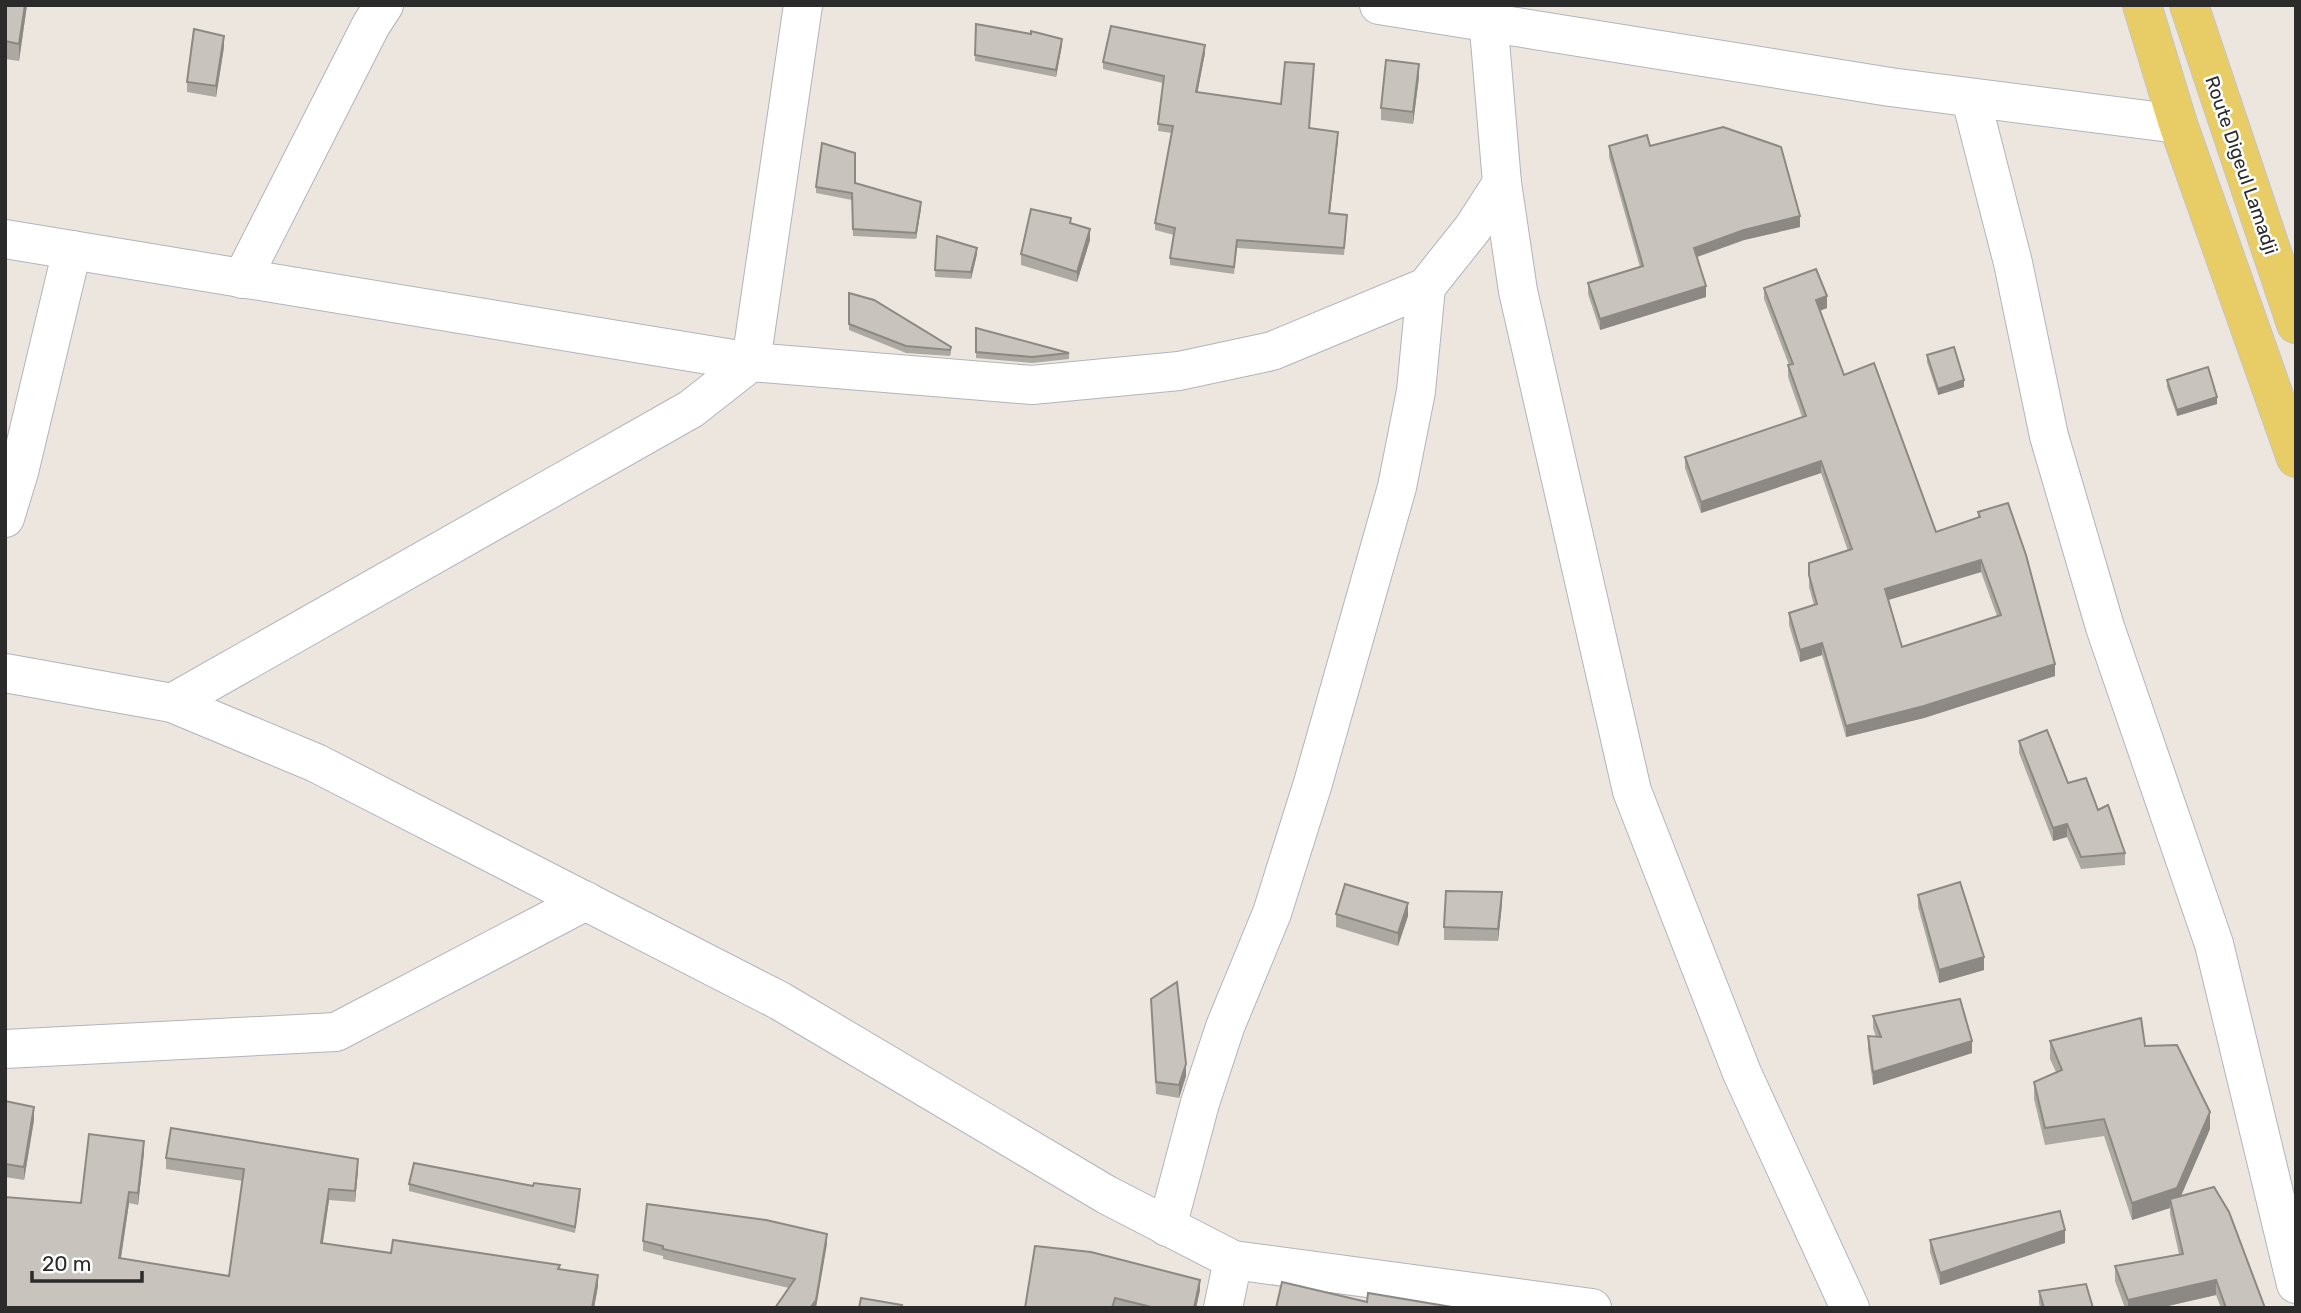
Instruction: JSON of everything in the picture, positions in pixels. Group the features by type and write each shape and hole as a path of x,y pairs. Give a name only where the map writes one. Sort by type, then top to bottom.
{"main road":[{"path":"2142,5 2178,124 2296,458"},
{"name":"Route Digeul Lamadji","path":"2189,5 2296,324"}],"street":[{"path":"242,279 370,25 384,5"},
{"path":"172,703 691,409 751,362 803,5"},
{"path":"1379,5 1487,15 1970,99 2178,124"},
{"path":"1487,15 1502,183 1518,291 1632,791 1742,1073 1850,1308"},
{"path":"1970,99 2013,263 2049,436 2105,627 2214,944 2296,1284"},
{"path":"5,239 751,362 1032,385 1179,371 1272,351 1426,287 1473,228 1502,183"},
{"path":"5,518 19,472 72,250"},
{"path":"1167,1227 1221,1040 1272,913 1313,783 1398,487 1416,390 1426,287"},
{"path":"5,673 172,703 316,763 780,1001 1107,1195 1233,1260 1592,1308"},
{"path":"5,1049 336,1032 586,901"},
{"path":"1223,1308 1233,1260"}],"building":[{"path":"5,5 25,5 19,44 5,41"},
{"path":"976,24 1031,34 1031,31 1062,39 1056,70 975,55"},
{"path":"1111,26 1205,45 1196,92 1281,104 1285,62 1314,64 1309,128 1338,132 1329,213 1347,215 1344,248 1237,240 1234,267 1170,258 1175,228 1155,223 1173,126 1158,124 1164,76 1103,62"},
{"path":"194,29 224,36 216,86 187,82"},
{"path":"1386,60 1419,64 1413,112 1381,108"},
{"path":"1723,127 1781,147 1800,216 1744,230 1694,248 1706,286 1600,319 1588,283 1643,266 1609,146 1647,135 1650,146"},
{"path":"822,143 855,153 855,183 921,202 916,233 853,229 852,193 816,187"},
{"path":"1031,209 1071,218 1070,223 1090,229 1077,272 1021,254"},
{"path":"937,236 977,248 971,272 935,270"},
{"path":"1816,269 1827,296 1816,300 1844,375 1874,363 1936,532 1980,517 1978,512 2008,503 2026,555 2055,664 1924,706 1846,726 1822,643 1800,650 1789,613 1817,604 1809,575 1809,563 1852,549 1821,461 1701,502 1685,457 1806,416 1788,365 1793,364 1764,288","holes":["1981,560 2001,615 1902,647 1885,589"]},
{"path":"849,293 874,300 951,347 950,350 906,346 849,324"},
{"path":"976,328 1069,353 1032,357 976,352"},
{"path":"1954,347 1964,380 1938,389 1927,355"},
{"path":"2208,367 2217,397 2177,410 2167,380"},
{"path":"2047,730 2068,783 2086,778 2098,810 2108,805 2125,853 2081,857 2067,824 2053,828 2019,741"},
{"path":"1960,882 1984,957 1939,970 1918,895"},
{"path":"1345,884 1408,903 1398,933 1336,914"},
{"path":"1446,891 1502,892 1498,929 1444,927"},
{"path":"1177,982 1186,1064 1179,1085 1156,1082 1151,999"},
{"path":"1960,999 1972,1041 1873,1072 1868,1036 1881,1037 1873,1016"},
{"path":"2141,1018 2145,1046 2177,1045 2210,1112 2177,1188 2132,1203 2104,1119 2045,1128 2034,1082 2062,1070 2050,1041"},
{"path":"5,1101 34,1107 24,1167 5,1164"},
{"path":"171,1128 358,1159 355,1191 329,1189 321,1243 391,1253 393,1240 560,1265 558,1269 598,1275 592,1308 5,1308 5,1197 81,1203 89,1134 144,1141 138,1193 129,1192 119,1258 229,1276 244,1169 166,1158"},
{"path":"414,1163 533,1186 534,1183 580,1189 575,1227 409,1184"},
{"path":"2214,1187 2229,1212 2265,1308 2226,1308 2216,1280 2128,1300 2115,1266 2183,1254 2170,1199"},
{"path":"647,1204 766,1220 827,1234 816,1300 810,1308 775,1308 795,1279 663,1249 663,1246 643,1241"},
{"path":"2060,1211 2065,1230 1940,1273 1930,1240"},
{"path":"1035,1246 1091,1252 1200,1280 1194,1308 1155,1308 1115,1298 1112,1308 1025,1308"},
{"path":"1282,1282 1367,1302 1368,1293 1458,1308 1276,1308"},
{"path":"2086,1284 2093,1308 2044,1308 2039,1291"},
{"path":"861,1298 902,1305 901,1308 859,1308"}]}
